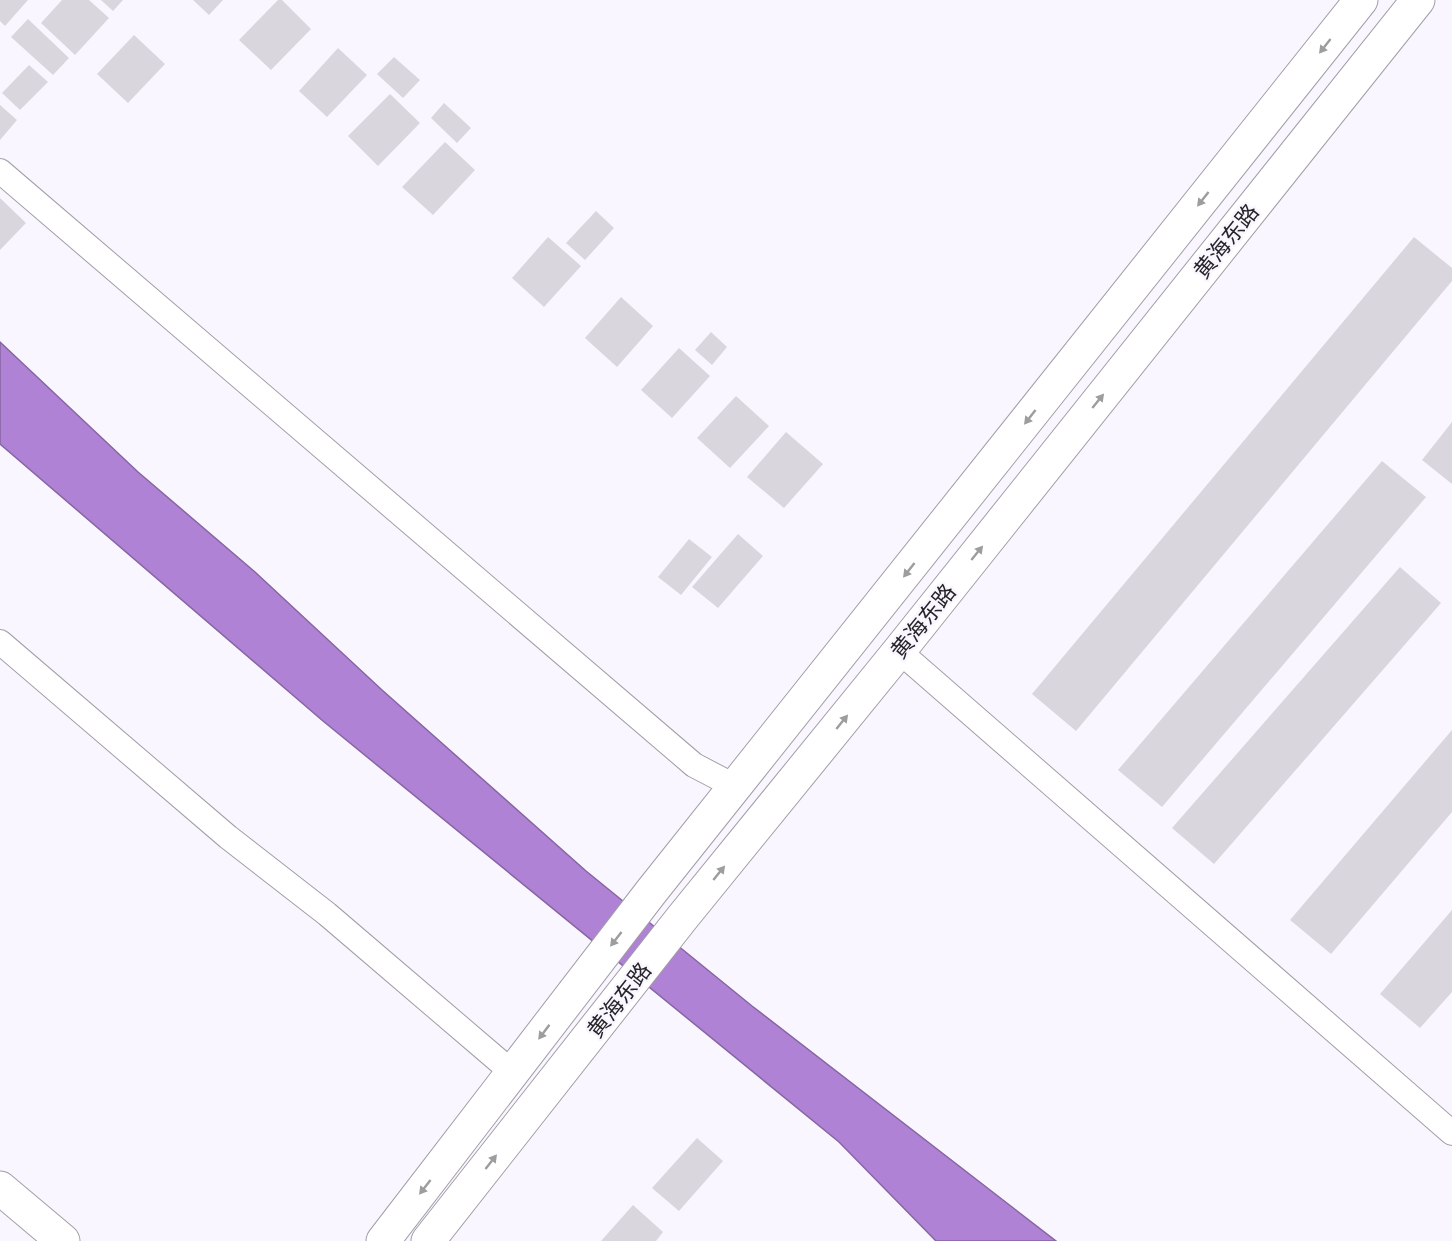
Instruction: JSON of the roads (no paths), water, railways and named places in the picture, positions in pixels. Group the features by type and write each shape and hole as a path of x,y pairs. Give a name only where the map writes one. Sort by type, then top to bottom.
{"street":[{"name":"黄海东路","path":"383,1241 651,892 1361,0"},
{"name":"黄海东路","path":"428,1241 682,918 899,651 1418,0"},
{"path":"0,171 694,765 736,787"},
{"path":"0,642 228,837 327,914 513,1073"},
{"path":"899,651 1452,1133"},
{"path":"0,1188 63,1241"}]}
